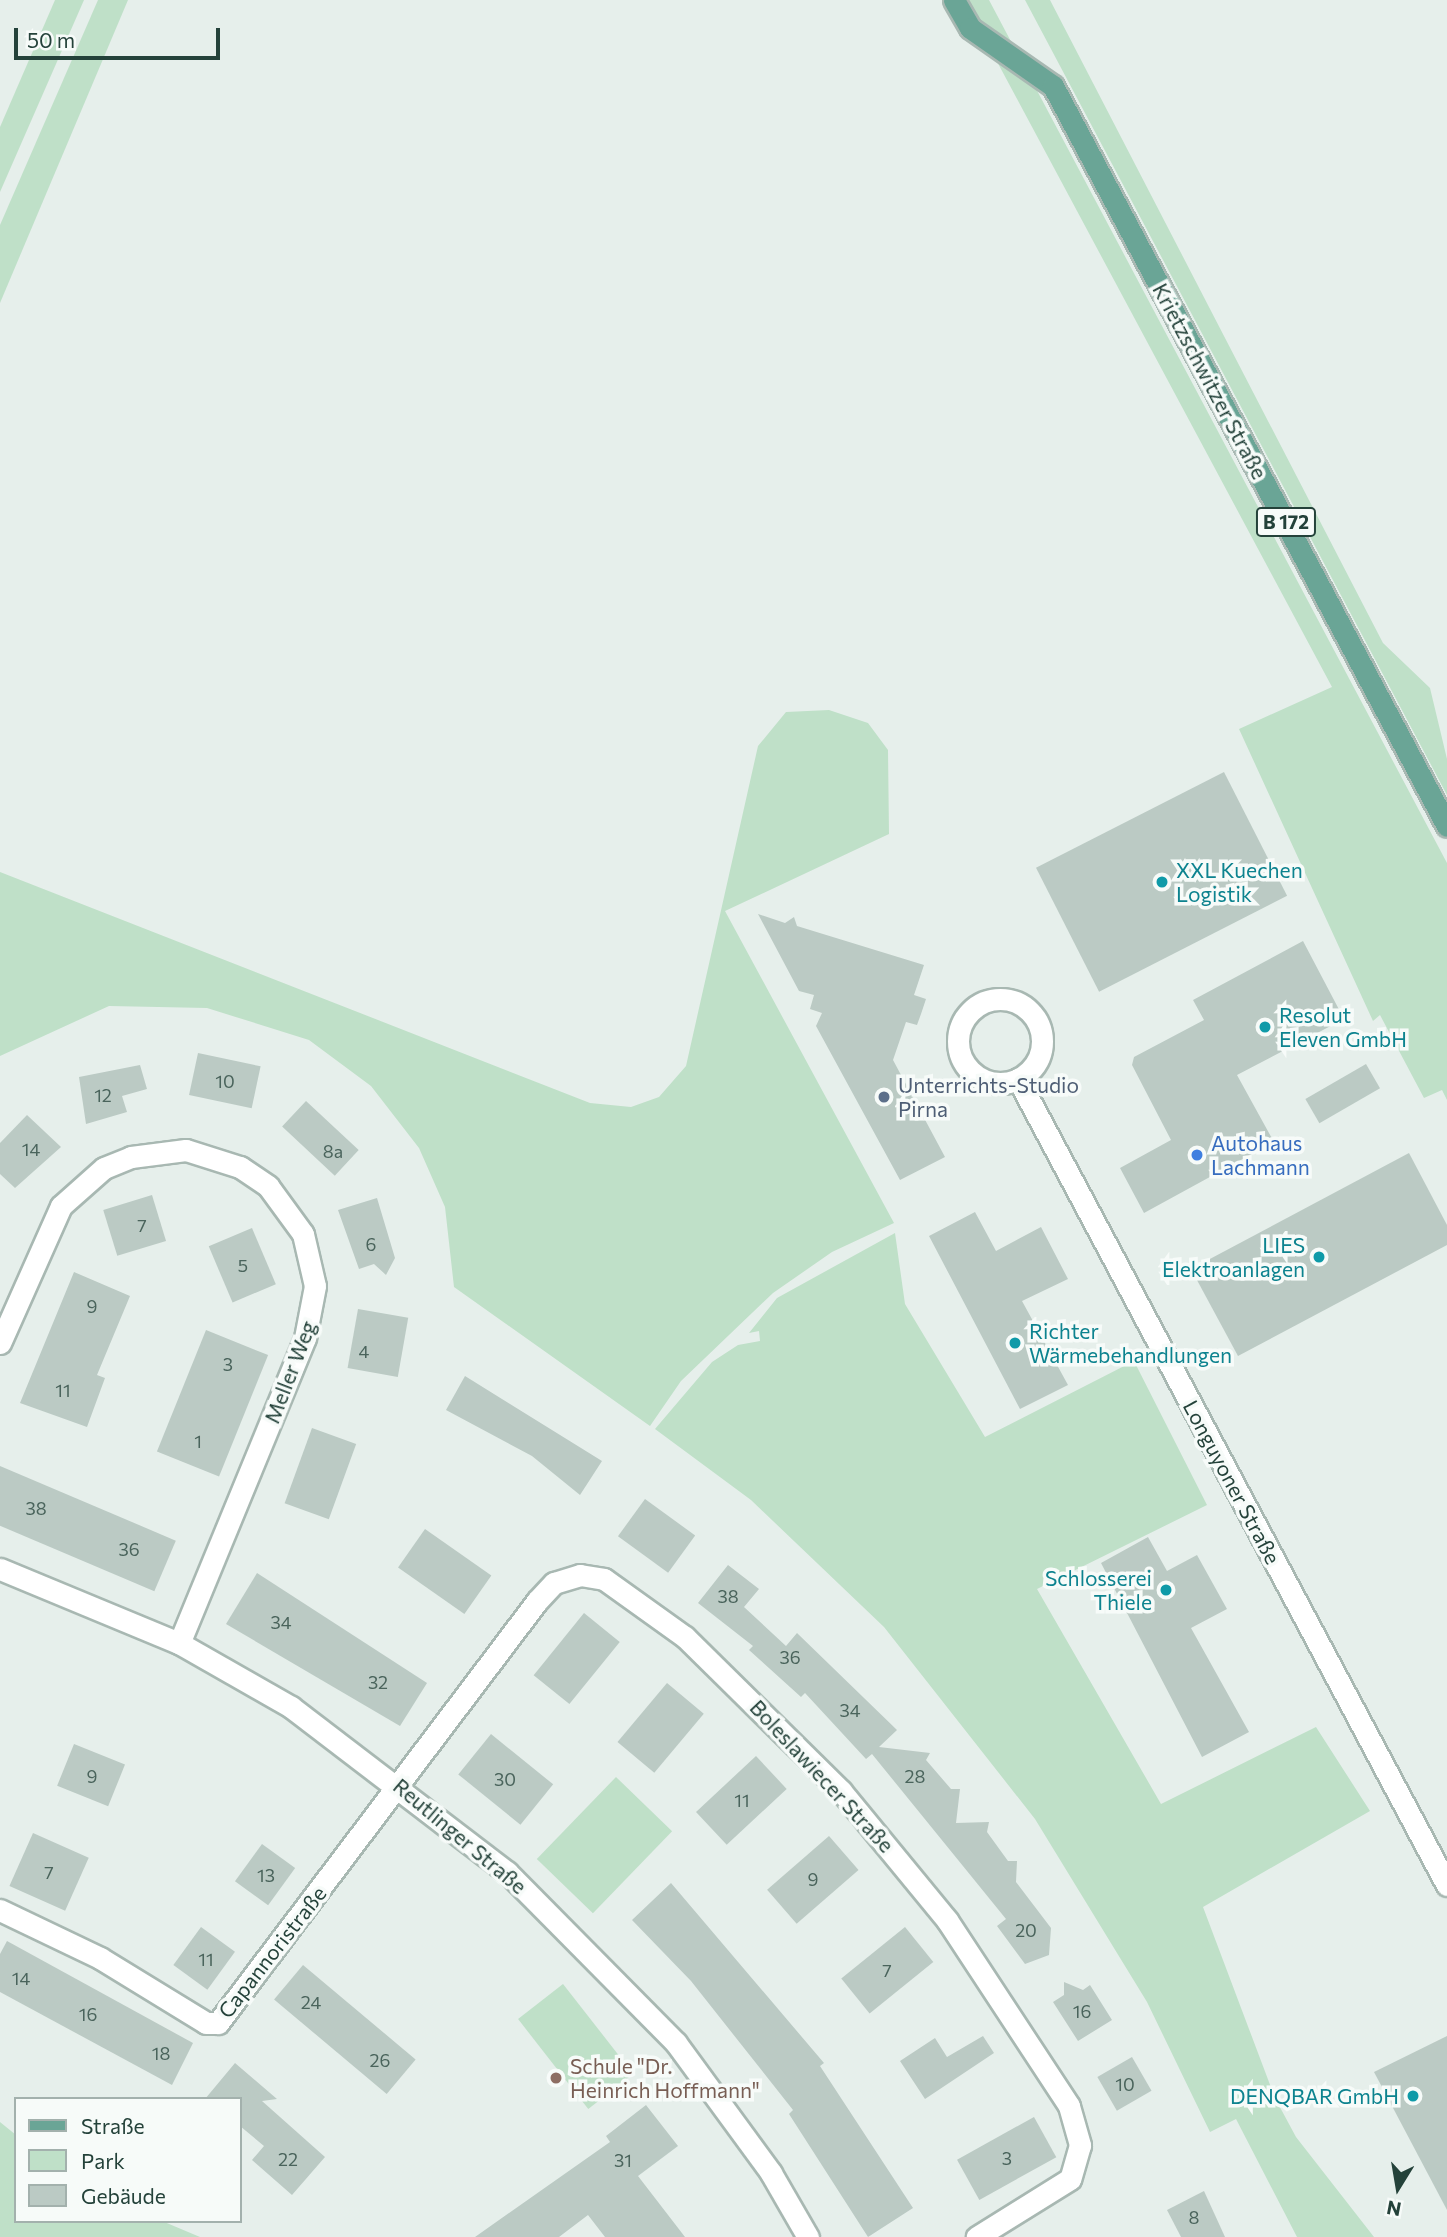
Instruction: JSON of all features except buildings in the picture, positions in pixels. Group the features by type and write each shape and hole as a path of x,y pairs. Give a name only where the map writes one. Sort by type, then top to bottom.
{"main road":[{"name":"Krietzschwitzer Straße","path":"954,0 970,28 1053,86 1447,826"}],"street":[{"path":"1014,1002 1038,1024 1037,1062 1018,1079 978,1078 961,1058 959,1031 981,1003 1014,1002"},
{"name":"Longuyoner Straße","path":"1018,1079 1447,1885"},
{"name":"Meller Weg","path":"0,1343 48,1227 80,1185 104,1168 158,1151 214,1156 268,1186 289,1210 312,1258 313,1310 179,1643"},
{"name":"Reutlinger Straße","path":"0,1569 179,1643 291,1707 400,1785 507,1872 676,2043 771,2174 808,2237"},
{"name":"Boleslawiecer Straße","path":"400,1785 554,1583 580,1575 604,1579 674,1629 841,1791 914,1875 1069,2106 1080,2145 1070,2179 977,2237"},
{"name":"Capannoristraße","path":"0,1910 100,1958 206,2023 218,2023 400,1785"}],"green space":[{"path":"55,0 84,0 0,192 0,127"},
{"path":"98,0 128,0 0,303 0,225"},
{"path":"964,0 989,0 1447,863 1447,1100 1442,1090 1424,1098 1380,1015 1373,1021 1239,729 1332,687"},
{"path":"1025,0 1050,0 1383,643 1430,688 1447,759 1447,795"},
{"path":"829,710 868,723 888,750 889,834 725,911 894,1223 832,1252 773,1293 681,1381 650,1426 454,1287 445,1207 419,1148 371,1086 309,1040 207,1008 109,1006 0,1056 0,872 590,1103 631,1107 659,1097 686,1066 758,746 786,712"},
{"path":"895,1233 905,1304 985,1437 1134,1361 1207,1505 1037,1589 1161,1804 1316,1727 1370,1811 1203,1907 1275,2098 1296,2137 1374,2237 1297,2237 1236,2119 1210,2132 1147,2002 1035,1819 884,1627 751,1500 655,1429 712,1362 738,1345 760,1341 759,1331 749,1333 777,1298"},
{"path":"616,1777 672,1831 593,1913 537,1859"},
{"path":"563,1984 633,2074 588,2109 518,2019"},
{"path":"0,2122 14,2133 14,2223 167,2223 200,2237 0,2237"}],"place":[{"name":"XXL Kuechen Logistik","path":"1162,882"},
{"name":"Resolut Eleven GmbH","path":"1265,1027"},
{"name":"Unterrichts-Studio Pirna","path":"884,1097"},
{"name":"Autohaus Lachmann","path":"1197,1155"},
{"name":"LIES Elektroanlagen","path":"1319,1257"},
{"name":"Richter Wärmebehandlungen","path":"1015,1343"},
{"name":"Schlosserei Thiele","path":"1166,1590"},
{"name":"Schule \"Dr. Heinrich Hoffmann\"","path":"556,2078"},
{"name":"DENQBAR GmbH","path":"1413,2096"}]}
